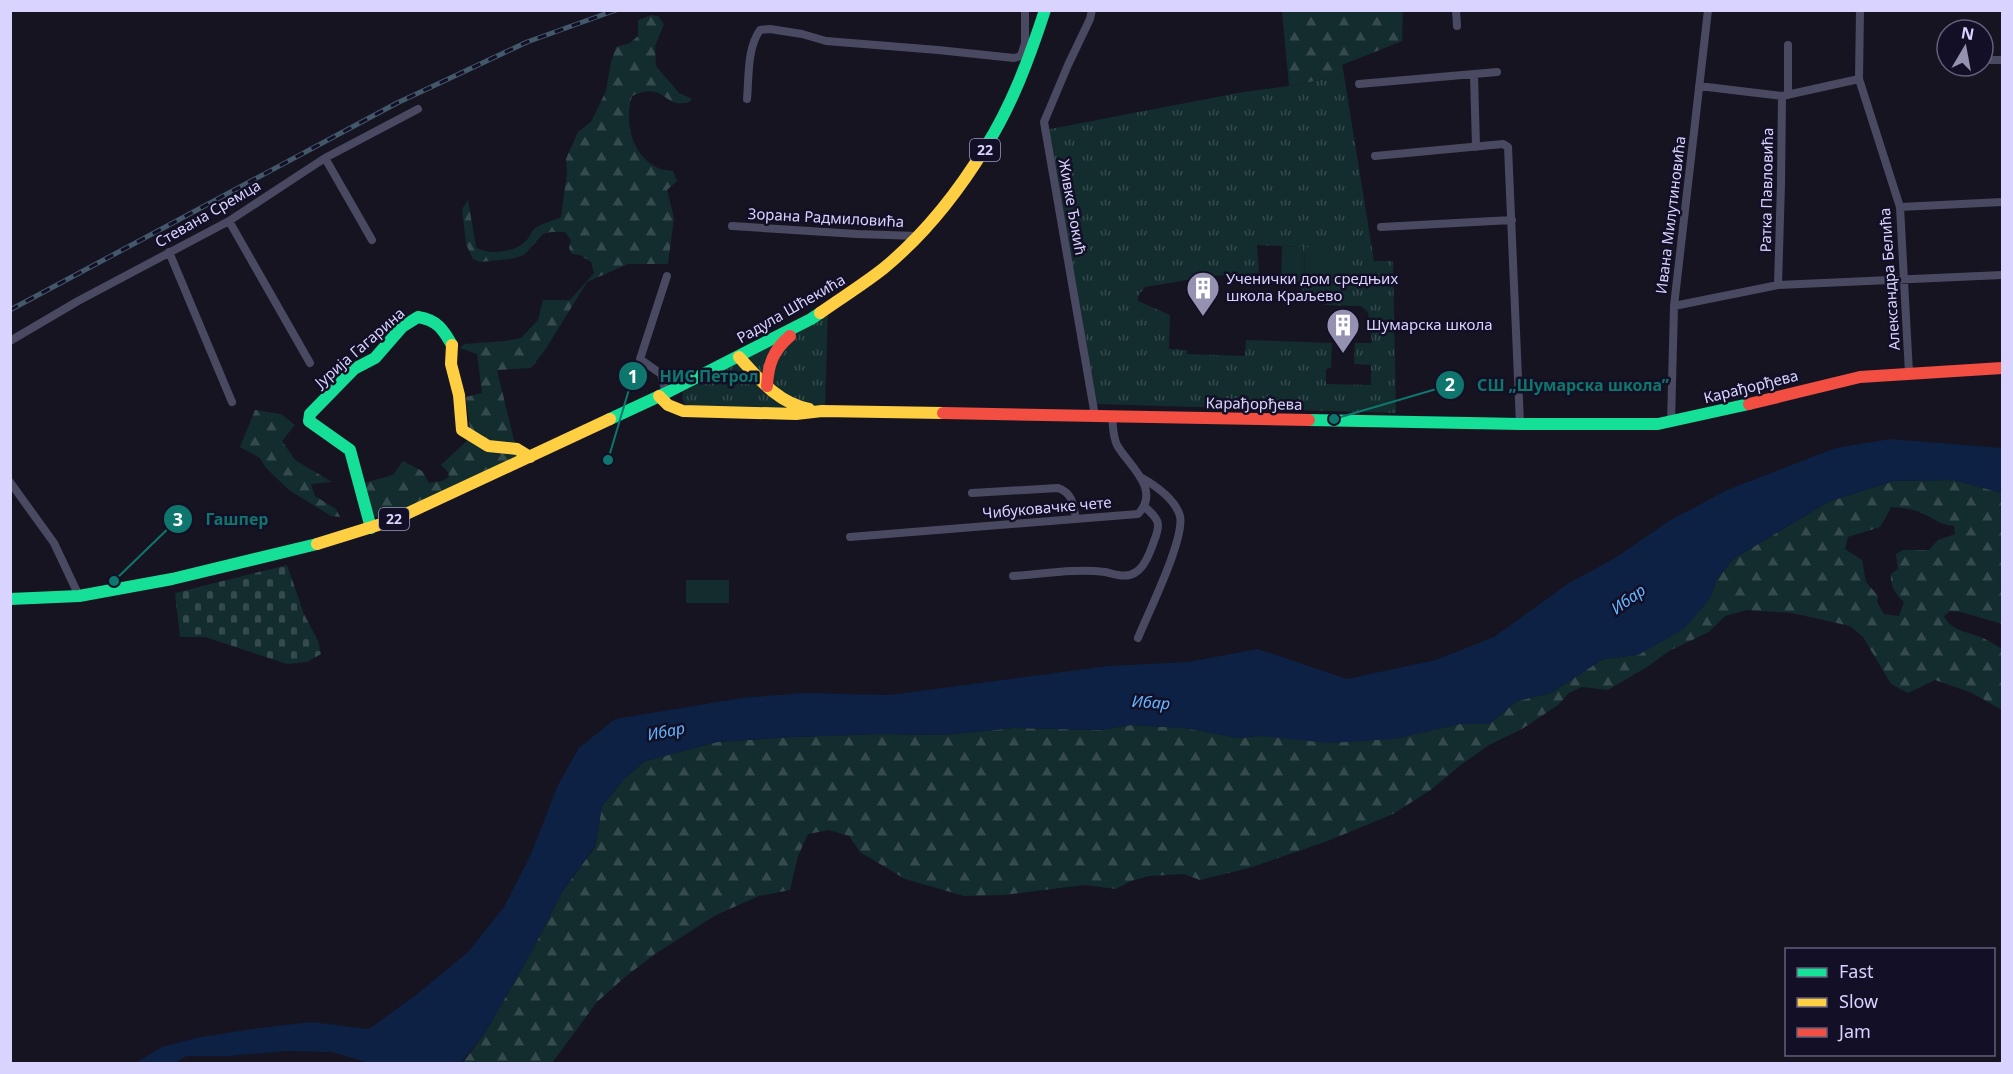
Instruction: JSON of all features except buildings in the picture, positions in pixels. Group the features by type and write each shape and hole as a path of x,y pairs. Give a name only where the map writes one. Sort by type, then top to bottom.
{"street":[{"path":"747,99 755,38 760,30 770,29 802,34 826,41 1014,58 1021,56 1024,49 1025,10"},
{"name":"Радула Шћекића","path":"79,596 237,565 330,541 370,528 665,398 811,319 878,273 918,236 964,182 996,132 1025,69 1045,10"},
{"name":"Живке Ђокић","path":"1092,10 1044,122 1095,416"},
{"path":"1456,10 1457,26"},
{"name":"Ивана Милутиновића","path":"1671,423 1674,306 1708,10"},
{"name":"Александра Белића","path":"1860,10 1859,79 1900,207 1910,373"},
{"name":"Ратка Павловића","path":"1778,285 1788,45"},
{"path":"1359,84 1497,72"},
{"path":"1474,74 1476,147"},
{"path":"1699,86 1785,95 1859,79"},
{"name":"Стевана Сремца","path":"10,341 78,301 229,220 325,158 418,109"},
{"path":"1375,156 1503,144 1508,147 1520,424"},
{"path":"325,158 372,240"},
{"path":"1900,207 2002,202"},
{"path":"229,220 310,363"},
{"path":"1381,227 1512,220"},
{"name":"Зорана Радмиловића","path":"732,226 918,236"},
{"path":"169,252 232,402"},
{"path":"1674,306 1778,285 2002,275"},
{"path":"665,398 661,374 640,360 667,276"},
{"name":"Јурија Гагарина","path":"370,528 350,450 309,421 310,414 354,369 375,358 402,327 418,317 432,319 446,333 452,345 451,364 459,394 462,430 478,442 493,447 520,449 530,457"},
{"path":"767,386 769,362 774,352 782,341 811,319"},
{"name":"Карађорђева","path":"739,357 767,386 790,404 822,411"},
{"name":"Карађорђева","path":"665,398 683,411 708,412 795,414 822,411 1520,424 1671,423 1860,377 2002,368"},
{"path":"1013,576 1095,572 1124,576 1134,574 1141,568 1159,527 1157,518 1144,506 1146,496 1142,478 1117,444 1112,417"},
{"path":"1138,638 1176,546 1180,517 1173,502 1155,485 1142,478"},
{"path":"10,482 54,543 79,596"},
{"path":"972,493 1058,488 1072,498 1076,519"},
{"name":"Чибуковачке чете","path":"850,537 1138,514 1144,506"},
{"name":"22","path":"10,599 79,596"}],"green space":[{"path":"1282,11 1403,11 1402,41 1342,65 1344,75 1289,86"},
{"path":"651,15 658,16 664,24 655,46 656,66 679,93 692,99 689,102 680,103 652,91 643,92 632,96 630,106 632,136 641,155 660,169 673,171 677,181 667,190 674,218 668,264 628,264 587,282 545,350 531,368 497,370 514,440 520,449 525,451 455,492 379,518 372,515 360,484 393,475 403,461 422,471 429,483 442,481 449,477 448,472 441,465 471,437 466,397 482,393 477,354 460,348 464,344 521,338 538,320 543,300 570,300 594,273 591,262 580,255 572,254 569,248 571,240 565,232 543,234 524,255 511,259 480,262 473,259 466,244 462,209 468,200 476,247 494,252 516,248 526,241 537,227 561,217 567,172 566,159 578,132 591,122 606,91 616,47 630,43 638,36 638,20"},
{"name":"Шумарска школа","path":"1344,75 1374,261 1393,261 1396,413 1095,404 1045,130 1243,92","holes":["1257,245 1303,247 1301,300 1304,300 1305,247 1332,300 1324,305 1361,306 1368,312 1372,343 1355,343 1354,364 1371,365 1371,385 1326,384 1326,369 1331,368 1332,343 1246,340 1245,356 1187,354 1187,350 1169,349 1170,315 1138,301 1138,296 1145,287 1212,276 1259,273"]},
{"path":"1282,246 1303,247 1302,282 1281,282"},
{"path":"1305,247 1333,247 1332,301 1304,300"},
{"path":"828,308 825,411 685,406 682,398 683,392"},
{"path":"255,410 281,414 295,425 282,441 295,460 332,482 311,484 315,496 336,509 340,517 331,516 289,490 266,468 260,458 240,447"},
{"path":"1954,480 2002,493 2002,624 1961,612 1950,611 1944,616 1956,628 1985,639 2002,649 2002,710 1972,693 1935,680 1908,693 1891,684 1863,637 1850,626 1792,613 1747,610 1725,616 1709,632 1669,651 1608,690 1582,687 1569,693 1558,705 1522,729 1489,745 1432,789 1393,814 1325,842 1249,868 1200,880 1184,874 1149,876 1131,881 1116,889 1084,885 1004,895 964,896 905,879 860,852 849,836 829,830 808,834 798,856 790,890 759,896 716,915 655,954 597,1002 552,1063 462,1064 486,1031 533,949 562,892 595,847 602,806 624,779 645,761 717,742 793,737 881,734 942,735 1013,728 1101,730 1130,725 1185,728 1238,738 1260,736 1393,739 1460,724 1489,724 1517,701 1551,693 1603,659 1638,655 1711,597 1716,580 1733,559 1828,502 1893,481","holes":["1891,507 1918,511 1941,523 1954,526 1955,534 1938,540 1929,550 1903,550 1896,554 1898,569 1891,574 1891,583 1904,602 1899,616 1884,614 1877,602 1878,596 1866,582 1862,560 1845,549 1848,537 1880,527"]},
{"path":"287,565 304,614 318,641 321,654 307,662 287,664 205,637 180,637 175,593"},
{"path":"686,580 729,580 729,603 686,603"}],"water":[{"name":"Ибар","path":"1890,439 2002,448 2002,493 1954,480 1893,481 1828,502 1733,559 1716,580 1711,597 1685,628 1638,655 1603,659 1551,693 1517,701 1489,724 1460,724 1393,739 1329,743 1260,736 1238,738 1185,728 1130,725 1101,730 1013,728 942,735 881,734 717,742 645,761 624,779 602,806 595,846 562,892 533,949 486,1031 461,1063 369,1063 332,1052 285,1051 227,1056 187,1056 174,1063 136,1063 162,1047 196,1038 252,1029 311,1022 369,1029 416,995 468,952 504,907 531,854 558,785 579,748 615,719 742,698 803,693 889,695 1108,666 1188,662 1258,649 1347,679 1436,660 1494,637 1569,583 1615,558 1669,521 1727,490 1836,448"}],"railway":[{"path":"10,310 397,103 527,42 616,10"}],"traffic: fast":[{"path":"985,148 1004,115 1019,81 1045,10"},
{"path":"610,419 666,393 820,313"},
{"path":"371,528 350,450 309,421 310,414 354,369 375,358 402,327 418,317 430,320 439,326 452,345"},
{"path":"1309,420 1658,424 1749,404"},
{"path":"10,599 79,596 172,579 317,544"}],"traffic: slow":[{"path":"820,313 876,274 913,242 952,197 985,148"},
{"path":"452,345 451,364 459,395 462,430 488,446 517,449 530,457"},
{"path":"739,357 762,382 779,396 809,409"},
{"path":"659,396 668,405 683,411 796,414 822,411 943,413"},
{"path":"317,544 391,521 610,419"}],"traffic: jam":[{"path":"767,386 772,358 790,336"},
{"path":"1749,404 1860,377 2002,368"},
{"path":"943,413 1309,420"}],"place":[{"name":"Ученички дом средњих школа Краљево","path":"1203,317"},
{"name":"Шумарска школа","path":"1343,354"},
{"name":"СШ „Шумарска школа”","path":"1334,419"},
{"name":"НИС Петрол","path":"608,460"},
{"name":"Гашпер","path":"114,581"}]}
